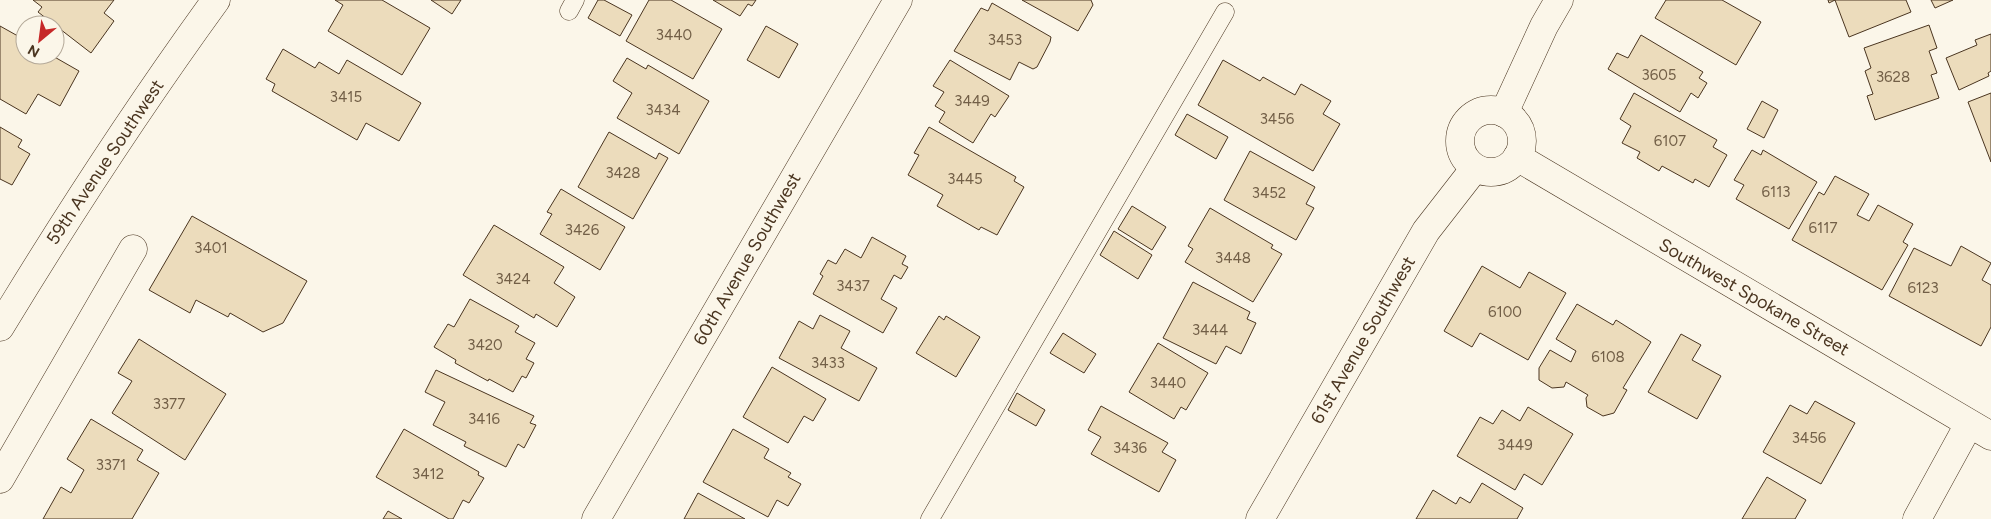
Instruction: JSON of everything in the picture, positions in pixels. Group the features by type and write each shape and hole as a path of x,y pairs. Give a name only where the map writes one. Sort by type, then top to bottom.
{"street":[{"name":"59th Avenue Southwest","path":"0,327 55,236 171,62 216,0"},
{"name":"60th Avenue Southwest","path":"596,519 898,0"},
{"path":"1504,113 1544,26 1559,0"},
{"path":"1488,110 1504,113 1516,123 1522,144 1516,158 1504,169 1494,172 1475,168 1462,153 1460,144 1460,134 1470,117 1488,110"},
{"name":"Southwest Spokane Street","path":"1516,158 1980,430"},
{"name":"61st Avenue Southwest","path":"1260,519 1426,231 1475,168"},
{"path":"0,479 133,250"},
{"path":"1917,519 1980,430"}],"lane":[{"path":"930,519 1225,12"}],"building":[{"path":"33,0 114,0 104,13 114,21 91,53 65,33 65,15 42,15 38,12 42,7"},
{"path":"335,0 382,0 430,28 402,75 328,31 343,5"},
{"path":"431,0 461,0 452,14"},
{"path":"598,0 604,0 632,15 620,36 588,18"},
{"path":"649,0 671,0 722,29 693,79 626,41"},
{"path":"713,0 756,0 752,6 748,4 740,16"},
{"path":"1022,0 1091,0 1093,5 1078,31"},
{"path":"1666,0 1722,0 1761,22 1736,65 1655,18"},
{"path":"1835,0 1906,0 1911,12 1849,37"},
{"path":"1931,0 1953,0 1935,8"},
{"path":"992,3 1051,37 1037,67 1033,69 1019,62 1010,80 954,51 981,8 988,11"},
{"path":"1929,25 1937,48 1929,51 1937,73 1931,75 1939,98 1875,120 1867,96 1873,94 1865,71 1871,68 1864,48"},
{"path":"0,26 15,34 15,65 65,65 65,63 79,71 60,106 38,94 26,114 0,99"},
{"path":"766,26 798,44 779,78 747,60"},
{"path":"1991,34 1991,71 1988,73 1989,76 1959,90 1946,58 1977,45 1975,40"},
{"path":"1641,35 1703,72 1699,78 1707,83 1698,98 1691,93 1680,112 1608,69 1617,53 1628,58"},
{"path":"283,49 315,68 319,62 339,74 347,60 421,103 399,141 366,123 357,140 272,91 275,84 266,79"},
{"path":"627,58 646,69 648,65 709,101 679,154 617,118 632,93 613,81"},
{"path":"950,60 1009,96 995,117 991,114 973,143 939,122 945,112 935,106 944,92 933,86"},
{"path":"1223,60 1260,81 1263,77 1295,95 1301,84 1331,101 1323,114 1340,124 1313,171 1198,105"},
{"path":"1634,93 1717,140 1713,147 1727,155 1709,187 1695,179 1693,183 1662,166 1659,171 1637,158 1640,152 1622,143 1631,126 1620,119"},
{"path":"1991,93 1991,162 1968,102"},
{"path":"1762,101 1778,110 1764,138 1747,129"},
{"path":"1187,114 1228,137 1216,159 1175,135"},
{"path":"0,127 22,140 18,147 30,154 12,185 0,179"},
{"path":"929,127 1016,177 1014,181 1024,187 997,235 981,227 979,230 937,206 943,195 908,175 919,155 914,153"},
{"path":"609,132 656,159 659,153 668,158 633,219 578,187"},
{"path":"1752,150 1761,155 1763,150 1817,182 1789,229 1736,199 1744,185 1734,180"},
{"path":"1250,151 1315,187 1306,204 1314,208 1296,240 1224,200"},
{"path":"1835,176 1869,194 1857,215 1869,221 1878,205 1913,224 1903,242 1908,245 1882,290 1792,240 1819,192 1824,195"},
{"path":"561,189 625,227 600,270 540,234 552,214 547,212"},
{"path":"1132,206 1166,227 1152,250 1118,229"},
{"path":"1210,208 1273,245 1271,248 1282,254 1253,302 1185,262 1193,249 1188,246"},
{"path":"192,216 307,281 283,323 263,332 230,313 228,317 196,300 190,313 149,290"},
{"path":"494,225 564,267 554,283 575,297 557,327 536,314 534,318 463,275"},
{"path":"1114,231 1152,255 1138,279 1100,255"},
{"path":"872,237 906,256 902,264 908,267 901,279 894,275 881,299 897,308 883,333 813,294 823,276 820,274 828,260 836,264 845,249 861,258"},
{"path":"1961,246 1991,263 1982,280 1991,285 1991,327 1981,346 1889,296 1914,248 1951,266"},
{"path":"1482,266 1520,288 1529,272 1566,293 1528,360 1480,333 1472,347 1444,331"},
{"path":"1193,282 1250,312 1247,319 1256,323 1241,354 1226,346 1216,364 1163,338"},
{"path":"470,299 519,326 515,332 535,343 526,359 534,363 526,378 522,376 513,392 455,363 456,360 434,347 448,324 454,327"},
{"path":"1577,304 1613,325 1616,320 1651,342 1623,388 1627,390 1614,413 1603,416 1587,407 1586,398 1588,395 1566,382 1564,387 1552,388 1539,380 1539,368 1550,350 1571,362 1576,351 1556,339"},
{"path":"820,315 850,331 841,348 877,368 859,401 779,358 799,321 813,329"},
{"path":"939,316 944,320 946,316 980,337 956,377 916,353"},
{"path":"1063,333 1096,354 1084,373 1050,353"},
{"path":"1681,334 1701,345 1692,360 1721,376 1697,419 1648,392"},
{"path":"139,339 226,394 185,460 112,413 132,381 118,373"},
{"path":"1158,343 1208,373 1186,410 1181,407 1174,419 1129,392"},
{"path":"772,367 826,399 813,421 804,416 788,443 743,417"},
{"path":"436,370 534,416 530,423 536,425 524,448 518,444 506,467 464,446 466,442 433,425 445,402 425,392"},
{"path":"1017,393 1045,410 1036,426 1008,410"},
{"path":"1815,401 1855,423 1821,484 1763,452 1790,405 1807,414"},
{"path":"1101,406 1168,443 1162,452 1176,460 1159,492 1091,454 1101,437 1088,430"},
{"path":"1528,407 1573,434 1542,485 1524,474 1515,490 1457,456 1480,417 1493,424 1502,410 1520,421"},
{"path":"91,419 143,450 137,460 159,473 132,519 43,519 61,487 71,493 84,470 67,459"},
{"path":"404,429 479,472 478,475 484,478 469,503 463,500 453,519 449,519 376,477"},
{"path":"733,429 769,449 764,458 791,473 788,477 801,484 788,506 777,500 768,517 703,482"},
{"path":"1767,477 1806,500 1795,519 1742,519"},
{"path":"1482,483 1523,508 1517,519 1416,519 1433,490 1456,504 1460,497 1470,503"},
{"path":"698,493 745,519 684,519"},
{"path":"388,511 402,519 383,519"}]}
